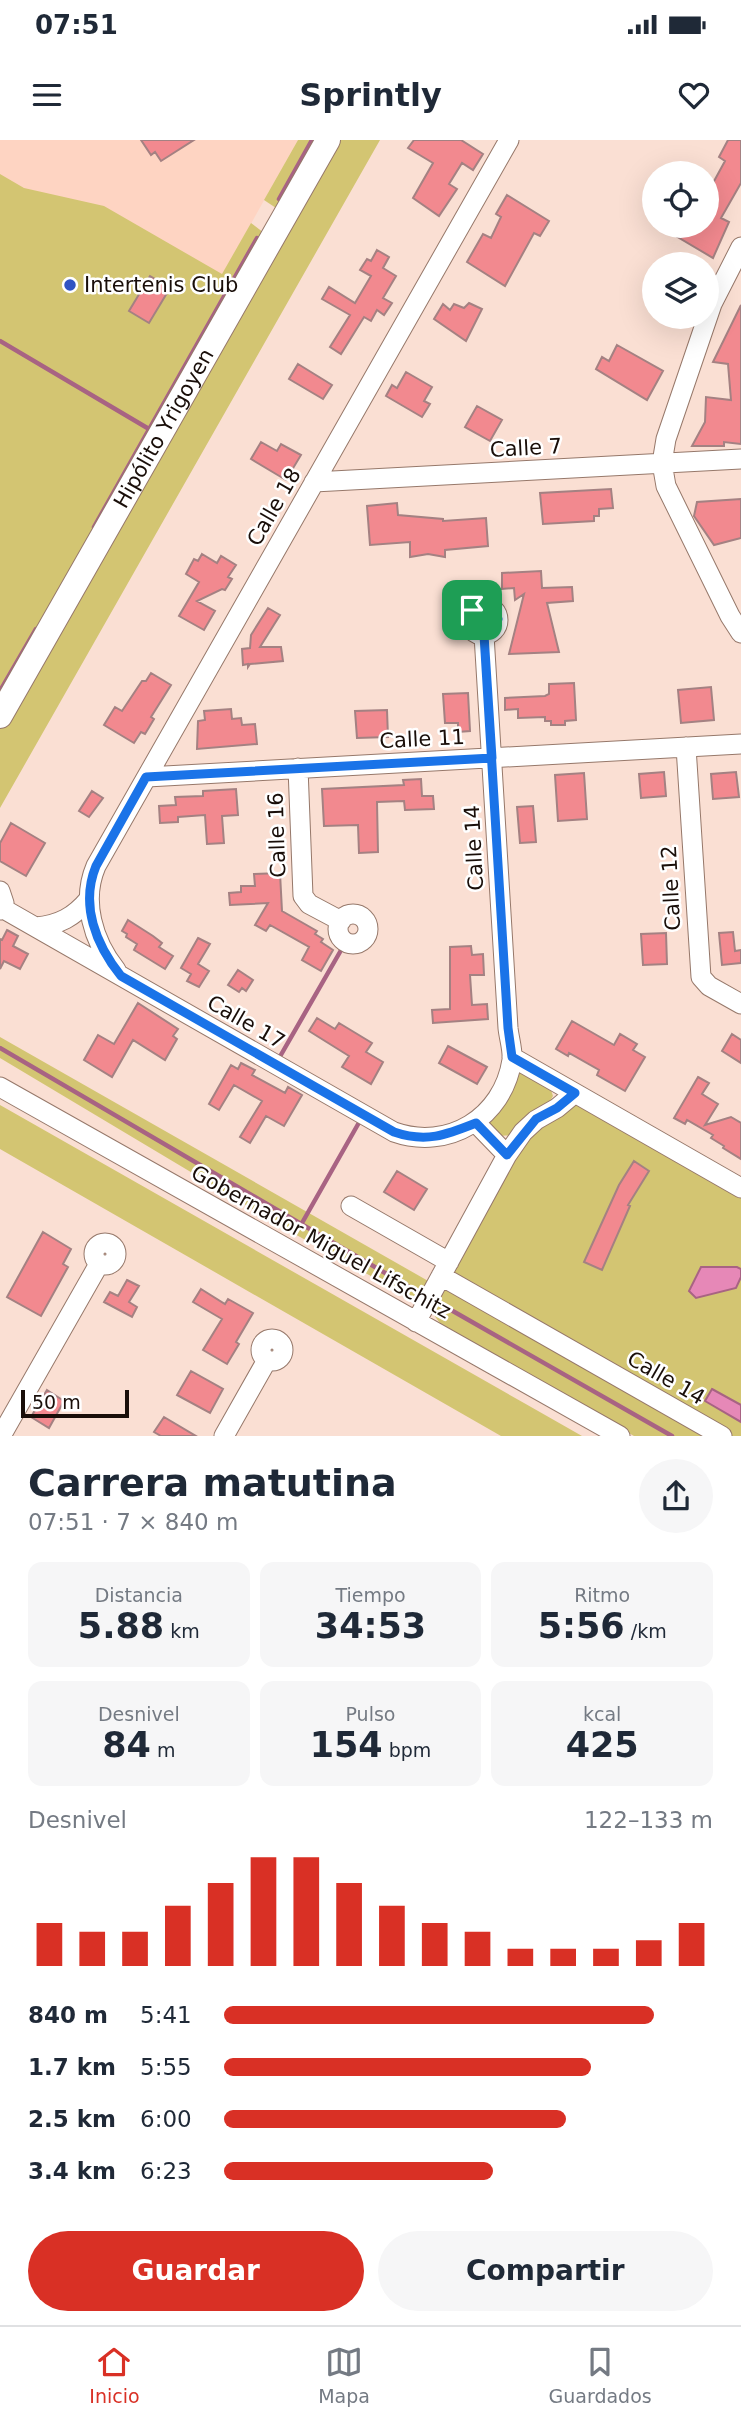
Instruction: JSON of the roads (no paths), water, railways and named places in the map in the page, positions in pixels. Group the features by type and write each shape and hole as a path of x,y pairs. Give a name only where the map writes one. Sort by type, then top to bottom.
{"main road":[{"name":"Hipólito Yrigoyen","path":"0,716 328,140"}],"street":[{"name":"Calle 18","path":"121,976 108,960 91,920 90,880 96,866 509,140"},
{"path":"741,247 712,304 666,439 662,463 666,486 741,633"},
{"name":"Calle 7","path":"314,482 741,459"},
{"name":"Calle 14","path":"484,635 512,1057"},
{"name":"Calle 11","path":"146,777 741,744"},
{"name":"Calle 12","path":"686,747 701,978 709,986 741,1004"},
{"name":"Calle 16","path":"298,768 303,896 309,905 341,921"},
{"path":"36,927 51,926 66,920 79,911 89,899"},
{"name":"Calle 17","path":"1,903 36,927 394,1132 412,1138 435,1137 476,1123"},
{"path":"507,1155 476,1123 498,1097 512,1057 741,1188"},
{"name":"Gobernador Miguel Lifschitz","path":"0,1087 620,1436"},
{"path":"416,1321 507,1155 536,1119 557,1108 575,1093"},
{"name":"Calle 14","path":"351,1206 445,1269 722,1436"},
{"path":"1,1436 99,1264"},
{"path":"224,1436 267,1360"}],"waterway":[{"path":"279,199 312,140"},
{"path":"94,527 257,238"},
{"path":"0,341 149,429"},
{"path":"0,691 36,629"},
{"path":"278,1060 344,945"},
{"path":"0,1048 416,1291"},
{"path":"302,1223 361,1119"},
{"path":"444,1306 672,1436"}],"place":[{"name":"Intertenis Club","path":"70,285"}]}
